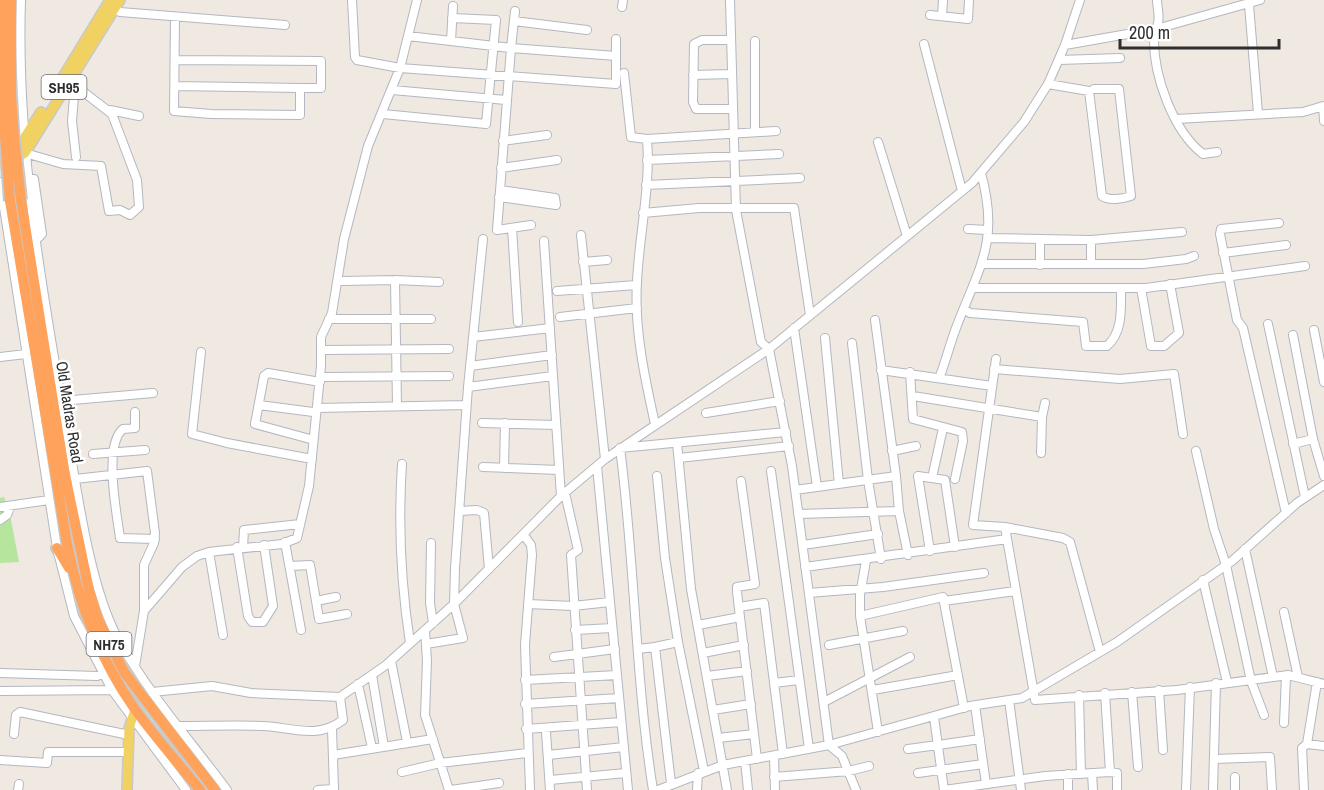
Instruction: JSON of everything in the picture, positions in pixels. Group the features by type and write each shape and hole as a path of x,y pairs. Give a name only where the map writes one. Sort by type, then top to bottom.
{"highway":[{"name":"Old Madras Road","path":"1,0 1,97 15,138"},
{"name":"Old Madras Road","path":"11,0 11,96 15,138 16,201 73,576 98,648 133,714 200,790"},
{"name":"Old Madras Road","path":"16,201 64,470 89,590 110,645 215,790"},
{"path":"57,548 73,576"}],"main road":[{"name":"SH95","path":"25,153 36,127 111,4 120,0"},
{"name":"SH95","path":"0,151 12,150 15,138 36,127 71,82 111,4"},
{"path":"0,163 14,160 25,153"},
{"path":"127,790 129,735 133,714"}],"street":[{"path":"21,0 21,113 15,138 25,153 61,401 75,479 103,600 117,638 135,666 147,696 179,726 227,790"},
{"path":"352,0 357,60 400,68 616,84 616,39"},
{"path":"144,611 182,567 197,556 240,547 285,542 297,538 312,459 315,410 322,380 321,337 329,319 344,239 368,146 400,68 417,0"},
{"path":"730,0 736,210 761,342 769,349 789,446 829,745 842,756 856,790"},
{"path":"942,16 943,0"},
{"path":"930,15 968,19 969,0"},
{"path":"147,696 212,686 252,693 340,697 391,661 454,604 563,494 605,459 769,349 981,173 1024,122 1048,84 1065,45 1080,0"},
{"path":"1157,0 1159,21 1154,35 1159,81 1179,129 1203,154 1217,152"},
{"path":"1065,45 1156,28 1237,2 1249,5 1260,0"},
{"path":"111,4 120,12 285,25"},
{"path":"1249,5 1258,113"},
{"path":"451,41 453,6"},
{"path":"515,11 497,230 531,225"},
{"path":"176,18 174,111 211,114 300,115 300,88"},
{"path":"383,114 486,124 496,21 452,18"},
{"path":"514,21 587,30"},
{"path":"408,36 616,57"},
{"path":"730,40 702,40 694,44 693,75 694,107 732,109"},
{"path":"755,41 755,131"},
{"path":"924,44 962,191"},
{"path":"1059,60 1120,58"},
{"path":"175,60 321,61 321,88 175,86"},
{"path":"624,73 631,137 647,139 776,131"},
{"path":"693,75 731,74"},
{"path":"71,82 98,104 110,110 139,116"},
{"path":"71,82 76,157"},
{"path":"1048,84 1089,91 1102,196 1106,199 1126,198 1131,196 1119,89 1094,89"},
{"path":"392,90 506,100"},
{"path":"1176,118 1303,111 1323,106 1324,121"},
{"path":"25,153 63,164 101,166 109,211 120,210 133,215 139,207 137,180 110,110"},
{"path":"503,141 548,135"},
{"path":"647,139 646,185 636,285 645,381 655,424"},
{"path":"878,142 907,236"},
{"path":"646,160 779,154"},
{"path":"501,168 557,160"},
{"path":"940,376 983,264 988,234 987,193 981,173"},
{"path":"646,185 800,178"},
{"path":"0,182 57,548 74,616 112,690 133,714 186,790"},
{"path":"499,194 555,198 556,205 499,194"},
{"path":"643,213 699,208 736,210 794,208 810,315"},
{"path":"1279,223 1221,229 1228,275 1286,513"},
{"path":"512,228 518,322"},
{"path":"968,230 1040,241 1091,240 1182,232"},
{"path":"580,235 605,459"},
{"path":"426,644 463,638 454,604 466,405 483,239"},
{"path":"1091,240 1091,264"},
{"path":"544,241 559,470 578,550 571,555 586,790"},
{"path":"1040,241 1040,265"},
{"path":"1223,253 1286,245"},
{"path":"983,264 1143,264 1194,256"},
{"path":"0,258 10,257"},
{"path":"583,262 607,260"},
{"path":"973,288 1141,288 1305,266"},
{"path":"395,280 397,406"},
{"path":"342,281 439,282"},
{"path":"1141,288 1151,346 1164,346 1179,333 1170,284"},
{"path":"557,291 636,285"},
{"path":"964,309 970,313 1083,322 1086,346 1107,346 1115,339 1121,318 1121,288"},
{"path":"560,317 637,308"},
{"path":"329,319 431,319"},
{"path":"875,320 899,511 908,555"},
{"path":"1268,324 1305,497"},
{"path":"472,337 550,328"},
{"path":"794,328 817,487"},
{"path":"1314,330 1324,382"},
{"path":"1293,335 1313,439 1324,476"},
{"path":"825,338 839,484"},
{"path":"852,342 868,480 881,559"},
{"path":"321,350 449,349"},
{"path":"201,352 192,434 312,459"},
{"path":"0,357 26,354"},
{"path":"470,366 552,355"},
{"path":"996,359 973,525 1005,527 1063,538 1070,542 1100,652"},
{"path":"994,369 1120,379 1174,374 1183,434"},
{"path":"881,370 940,376 992,386"},
{"path":"910,372 914,396 913,419 962,432 963,441 956,479"},
{"path":"310,439 257,427 255,424 264,376 268,373 322,380 449,376"},
{"path":"468,387 553,376"},
{"path":"61,401 153,393"},
{"path":"914,396 937,398 988,410 1042,417"},
{"path":"706,414 780,401"},
{"path":"1041,453 1042,417 1045,402"},
{"path":"259,405 315,410 466,405"},
{"path":"135,412 135,428 123,429 119,432 112,473 120,538 155,539"},
{"path":"482,423 556,425"},
{"path":"504,468 505,423"},
{"path":"932,478 943,428"},
{"path":"620,448 786,432"},
{"path":"1293,444 1313,439"},
{"path":"677,443 691,589 727,790"},
{"path":"679,458 789,446"},
{"path":"892,450 916,446"},
{"path":"620,448 632,551 644,737 653,790"},
{"path":"93,454 146,450"},
{"path":"1196,451 1214,529 1226,565 1251,681 1264,715"},
{"path":"402,464 399,516 404,607 410,644"},
{"path":"597,466 628,790"},
{"path":"483,467 559,470"},
{"path":"75,479 112,473 147,471 155,539 144,566 144,611 135,666"},
{"path":"771,471 809,749"},
{"path":"657,476 665,558 701,772 697,790"},
{"path":"795,490 896,476"},
{"path":"930,551 914,476 945,480 955,547"},
{"path":"741,482 755,584 737,587 757,759"},
{"path":"1022,698 1100,652 1226,565 1305,497 1324,485"},
{"path":"0,507 49,500"},
{"path":"0,520 7,516 10,507"},
{"path":"460,511 477,510 483,513 489,569"},
{"path":"798,514 899,511"},
{"path":"264,545 273,606 263,622 252,622 248,616 240,547 244,530 300,524"},
{"path":"1005,527 1035,700"},
{"path":"523,534 531,545 532,555 525,680 530,790"},
{"path":"802,545 878,534"},
{"path":"806,567 858,559 866,561 881,559 1007,539"},
{"path":"285,542 301,630"},
{"path":"431,543 430,603 433,623"},
{"path":"1245,549 1273,677"},
{"path":"209,552 223,635"},
{"path":"866,561 860,616 878,732"},
{"path":"290,566 310,565 319,619 347,614"},
{"path":"809,593 984,573"},
{"path":"1203,580 1227,682"},
{"path":"944,601 1016,591"},
{"path":"316,601 336,597"},
{"path":"860,616 943,597 964,708"},
{"path":"528,603 573,606 610,602"},
{"path":"739,607 764,603 783,754"},
{"path":"1284,612 1298,677"},
{"path":"698,625 740,617"},
{"path":"574,630 612,628"},
{"path":"425,630 425,714 450,790 500,783"},
{"path":"829,645 903,631"},
{"path":"638,650 678,642"},
{"path":"703,653 744,645"},
{"path":"655,646 672,783"},
{"path":"554,657 615,649"},
{"path":"824,702 910,657"},
{"path":"391,661 407,742"},
{"path":"707,676 747,671"},
{"path":"0,673 97,676 102,674"},
{"path":"372,675 384,747"},
{"path":"525,680 617,675"},
{"path":"873,690 958,675"},
{"path":"1284,723 1286,676"},
{"path":"658,790 723,765 829,745 975,705 1022,698 1035,700 1159,690 1286,676 1320,683 1307,744 1302,748 1304,790"},
{"path":"774,683 799,680"},
{"path":"1213,790 1216,683"},
{"path":"358,684 372,748"},
{"path":"1186,790 1190,687"},
{"path":"0,691 112,690"},
{"path":"1159,690 1163,750"},
{"path":"1132,692 1138,767"},
{"path":"1105,693 1110,772"},
{"path":"1078,695 1082,774"},
{"path":"179,726 266,726 292,732 332,729 342,720 340,697"},
{"path":"525,704 580,703 619,698"},
{"path":"1009,700 1021,790"},
{"path":"713,710 751,704"},
{"path":"975,705 986,784"},
{"path":"15,734 16,715 20,712 129,735"},
{"path":"934,717 944,790 1019,779 1110,772 1117,772 1118,790"},
{"path":"526,729 621,722"},
{"path":"318,790 334,789 332,729"},
{"path":"546,732 550,790"},
{"path":"718,738 754,734"},
{"path":"908,749 980,739"},
{"path":"333,755 407,742 433,740"},
{"path":"1307,744 1324,746"},
{"path":"548,755 624,747"},
{"path":"0,760 47,763 48,752 128,752"},
{"path":"402,772 440,763 527,753"},
{"path":"774,756 775,790"},
{"path":"1214,759 1270,757 1272,790"},
{"path":"745,761 748,790"},
{"path":"918,773 983,764"},
{"path":"774,777 849,771 869,766"},
{"path":"550,780 626,773"},
{"path":"1092,773 1093,790"},
{"path":"1068,774 1068,790"},
{"path":"1235,790 1236,777"}],"green space":[{"path":"4,497 19,562 0,563 0,498"}]}
